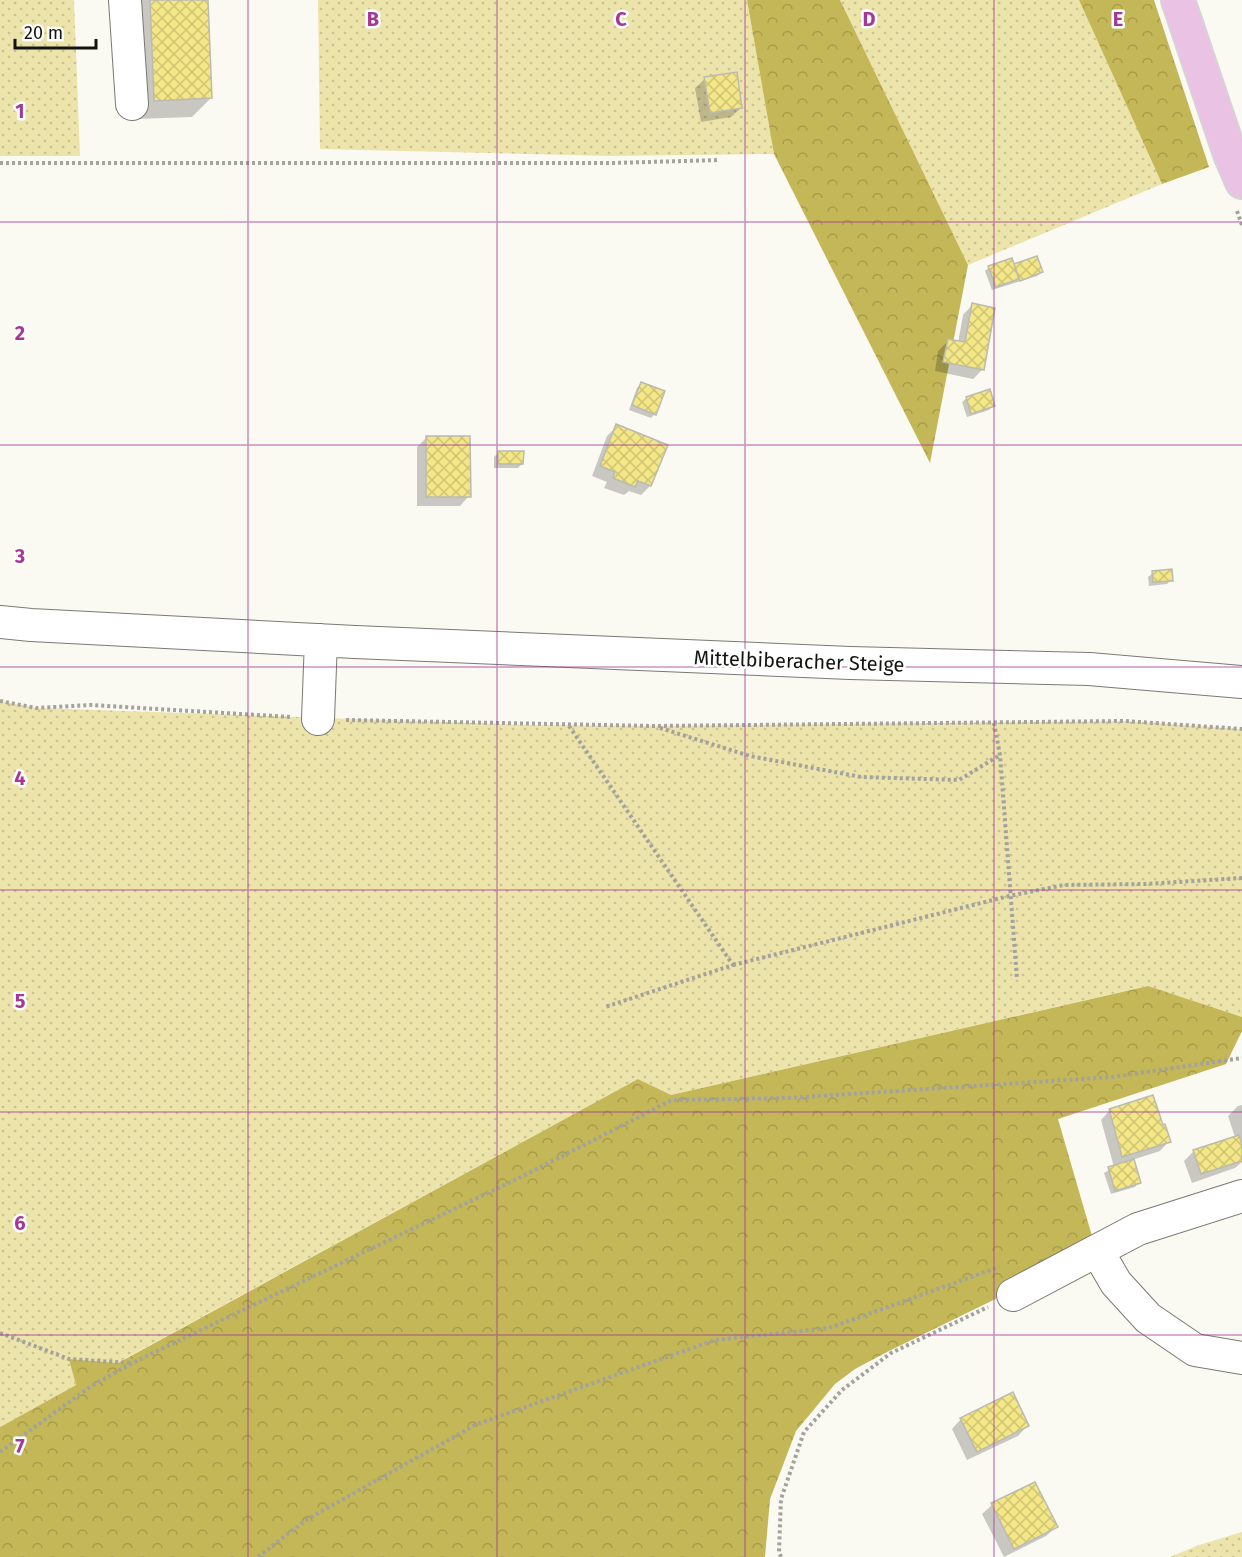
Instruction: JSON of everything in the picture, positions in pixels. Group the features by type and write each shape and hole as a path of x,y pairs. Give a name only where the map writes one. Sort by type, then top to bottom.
{"main road":[{"path":"1178,0 1230,154 1242,182"}],"street":[{"path":"125,0 132,104"},
{"name":"Mittelbiberacher Steige","path":"0,622 355,642 850,663 1089,669 1242,682"},
{"path":"318,719 321,640"},
{"path":"1013,1295 1138,1230 1242,1196"},
{"path":"1098,1252 1116,1283 1148,1318 1195,1350 1242,1358"}],"path":[{"path":"0,163 611,163 719,160"},
{"path":"0,701 36,708 91,705 318,719 568,726 1125,721 1242,729"},
{"path":"994,723 999,755 1017,979"},
{"path":"568,726 733,965"},
{"path":"654,726 750,756 861,777 959,780 999,755"},
{"path":"605,1007 733,965 1009,896 1064,885 1146,884 1242,878"},
{"path":"0,1452 90,1388 132,1363 521,1177 672,1100 788,1098 1112,1077 1242,1058"},
{"path":"258,1557 306,1520 477,1424 715,1340 829,1329 1005,1265"},
{"path":"781,1557 778,1552 781,1499 804,1432 842,1390 891,1353 1013,1295"},
{"path":"0,1333 69,1359 132,1363"}],"shaded area":[{"path":"0,0 74,0 80,156 0,156"},
{"path":"318,0 747,0 774,154 611,156 320,149"},
{"path":"840,0 1079,0 1162,184 968,265"},
{"path":"0,701 37,708 531,725 654,726 1125,721 1242,729 1242,1017 1147,986 671,1095 638,1079 117,1363 70,1359 76,1385 0,1427"},
{"path":"1242,1532 1242,1557 1170,1557 1199,1545"}],"green space":[{"path":"747,0 840,0 968,265 930,463 774,154"},
{"path":"1079,0 1154,0 1209,167 1162,184"},
{"path":"1148,986 1242,1017 1242,1031 1226,1064 1058,1119 1096,1250 889,1351 855,1369 835,1384 796,1431 770,1499 765,1557 0,1557 0,1427 76,1385 69,1359 118,1363 638,1079 671,1095"}],"building":[{"path":"150,0 208,0 212,98 154,101"},
{"path":"737,72 742,108 710,113 704,77"},
{"path":"1037,256 1043,272 1020,281 1014,264"},
{"path":"1012,258 1019,279 996,287 988,266"},
{"path":"972,303 995,308 984,370 943,362 948,339 965,342"},
{"path":"641,382 665,391 656,415 632,405"},
{"path":"990,389 995,406 971,414 966,397"},
{"path":"616,424 668,445 651,486 638,481 635,487 613,478 615,472 600,466"},
{"path":"426,436 470,436 471,497 426,497"},
{"path":"498,451 524,451 523,464 498,464"},
{"path":"1172,569 1173,581 1153,582 1152,571"},
{"path":"1153,1095 1171,1142 1122,1157 1109,1109"},
{"path":"1239,1135 1242,1145 1242,1161 1201,1174 1193,1150"},
{"path":"1134,1159 1141,1183 1115,1191 1108,1167"},
{"path":"1013,1392 1029,1426 977,1452 960,1418"},
{"path":"1035,1482 1058,1527 1014,1549 991,1503"}]}
